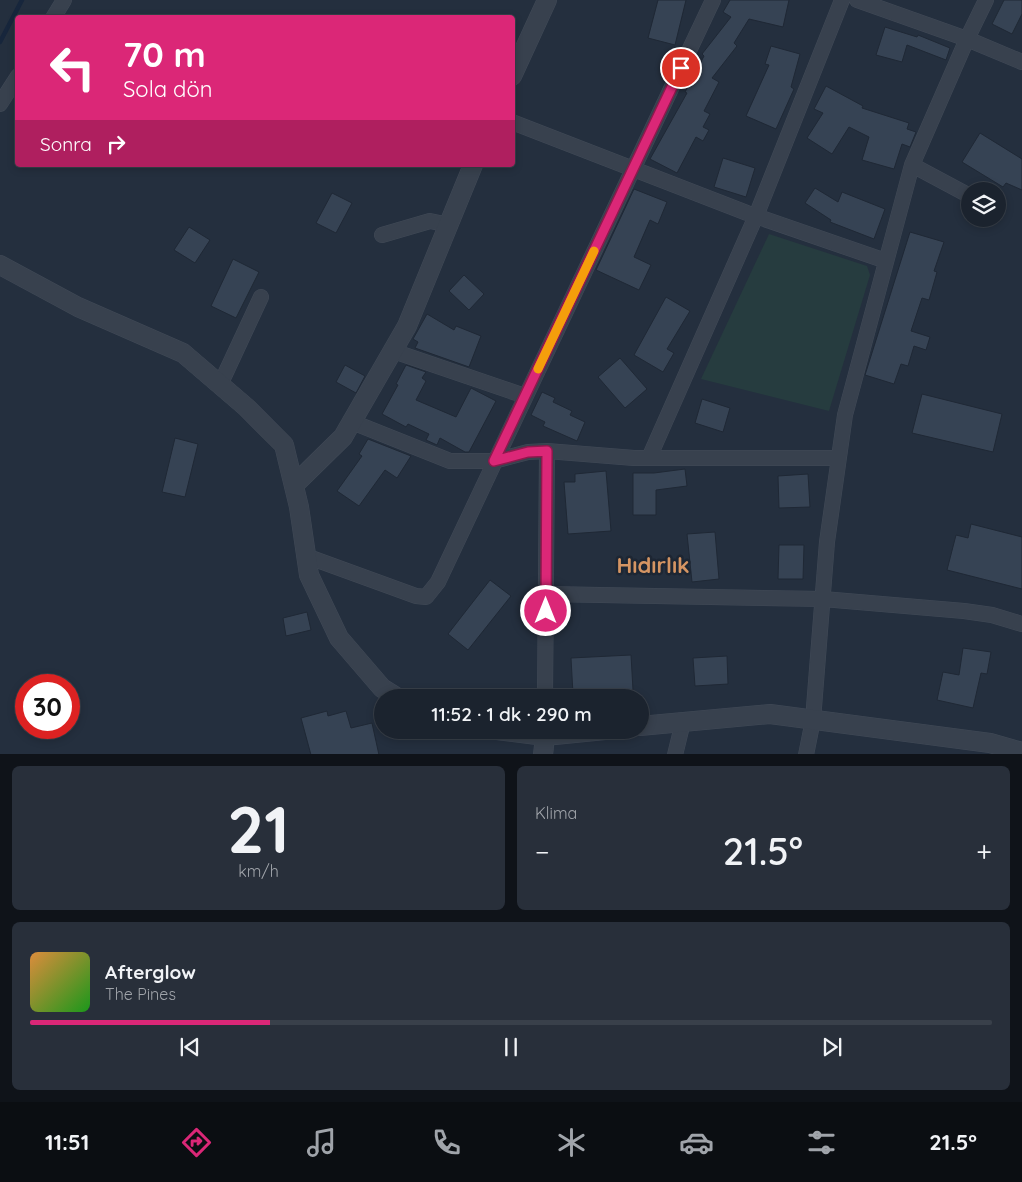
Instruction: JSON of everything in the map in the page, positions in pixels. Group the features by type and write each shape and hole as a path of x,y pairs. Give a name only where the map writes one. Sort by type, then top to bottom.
{"street":[{"path":"55,15 64,0"},
{"path":"515,69 547,0"},
{"path":"306,556 416,596 426,597 438,582 714,0"},
{"path":"648,458 756,216 842,0"},
{"path":"857,0 967,39 1022,62"},
{"path":"806,754 813,720 827,542 845,415 912,165 986,0"},
{"path":"0,104 15,81"},
{"path":"515,123 756,216 886,261"},
{"path":"912,165 961,191"},
{"path":"294,485 343,437 393,351 407,326 472,167"},
{"path":"382,234 430,221 449,225"},
{"path":"0,265 78,307 183,353 246,407 284,445 299,506 309,575 339,638 384,689"},
{"path":"220,384 261,298"},
{"path":"393,351 525,396"},
{"path":"352,422 450,461 494,461 528,452 547,451 648,458 839,458"},
{"path":"545,689 547,451"},
{"path":"546,594 823,599 964,611 992,615 1022,624"},
{"path":"649,725 770,714 990,744 1022,752"},
{"path":"675,754 683,722"}],"green space":[{"path":"769,234 867,266 870,275 829,411 701,379"}],"building":[{"path":"658,0 686,0 675,45 648,38"},
{"path":"730,0 789,0 783,27 749,19 734,43 737,46 712,78 719,82 704,111 710,114 703,127 709,130 703,141 696,137 677,173 650,159 687,93 685,92 704,56 702,54 731,17 723,12"},
{"path":"1004,0 1022,0 1022,14 1012,34 992,24"},
{"path":"885,27 917,37 918,35 950,48 946,60 907,45 902,62 876,55"},
{"path":"771,46 800,54 791,87 794,89 776,129 746,116 769,65 765,64"},
{"path":"826,86 863,106 862,108 909,123 907,129 916,132 910,147 902,144 894,169 862,160 869,137 849,127 832,154 807,138 823,113 814,109"},
{"path":"980,133 1022,159 1022,190 1006,182 995,182 962,162"},
{"path":"723,158 755,168 746,197 714,187"},
{"path":"815,188 838,202 842,192 885,209 874,239 830,222 831,220 805,203"},
{"path":"634,189 667,202 658,224 650,220 634,257 651,265 639,290 596,270"},
{"path":"332,193 352,203 336,233 316,223"},
{"path":"189,227 210,240 195,263 174,250"},
{"path":"910,232 944,242 934,271 937,272 929,300 922,298 911,331 930,337 926,350 914,346 908,366 901,364 894,384 865,375"},
{"path":"233,259 259,272 236,318 211,306"},
{"path":"464,275 484,294 469,310 449,291"},
{"path":"666,297 690,311 667,349 674,353 663,372 634,355"},
{"path":"427,314 454,330 456,326 481,336 469,367 415,348 418,342 413,339"},
{"path":"620,358 647,389 625,408 598,377"},
{"path":"345,365 365,376 356,393 336,382"},
{"path":"406,365 426,372 422,378 426,381 416,400 456,417 471,388 496,401 469,452 465,452 440,438 437,445 426,440 429,434 408,424 406,427 382,414 398,385 396,384"},
{"path":"542,392 555,398 553,402 572,411 570,415 585,422 577,441 543,426 545,422 531,415"},
{"path":"922,394 1002,414 993,452 912,433"},
{"path":"702,399 730,408 723,432 695,423"},
{"path":"175,438 198,444 185,497 162,492"},
{"path":"368,439 411,456 397,478 385,470 359,506 337,491 362,456 359,454"},
{"path":"685,469 687,486 656,490 656,515 633,515 633,473 654,473"},
{"path":"606,471 611,531 568,534 564,482 575,482 575,474"},
{"path":"808,474 810,507 779,508 778,476"},
{"path":"971,524 1022,537 1022,589 947,570 956,535 968,538"},
{"path":"715,532 719,579 692,582 687,534"},
{"path":"779,545 804,545 803,579 778,579"},
{"path":"490,580 511,596 468,650 448,634"},
{"path":"307,612 311,630 286,636 283,618"},
{"path":"963,648 991,652 987,674 981,673 973,708 937,700 943,672 959,675"},
{"path":"631,655 633,689 573,689 571,658"},
{"path":"727,656 728,684 695,686 693,658"},
{"path":"327,711 328,716 346,711 351,728 372,723 379,754 311,754 301,718"}],"waterway":[{"path":"0,42 22,0"}],"slow traffic":[{"path":"538,369 594,251"}],"district":[{"name":"Hıdırlık","path":"653,565"}],"route":[{"path":"546,611 547,451 528,452 494,461 681,68"}]}
